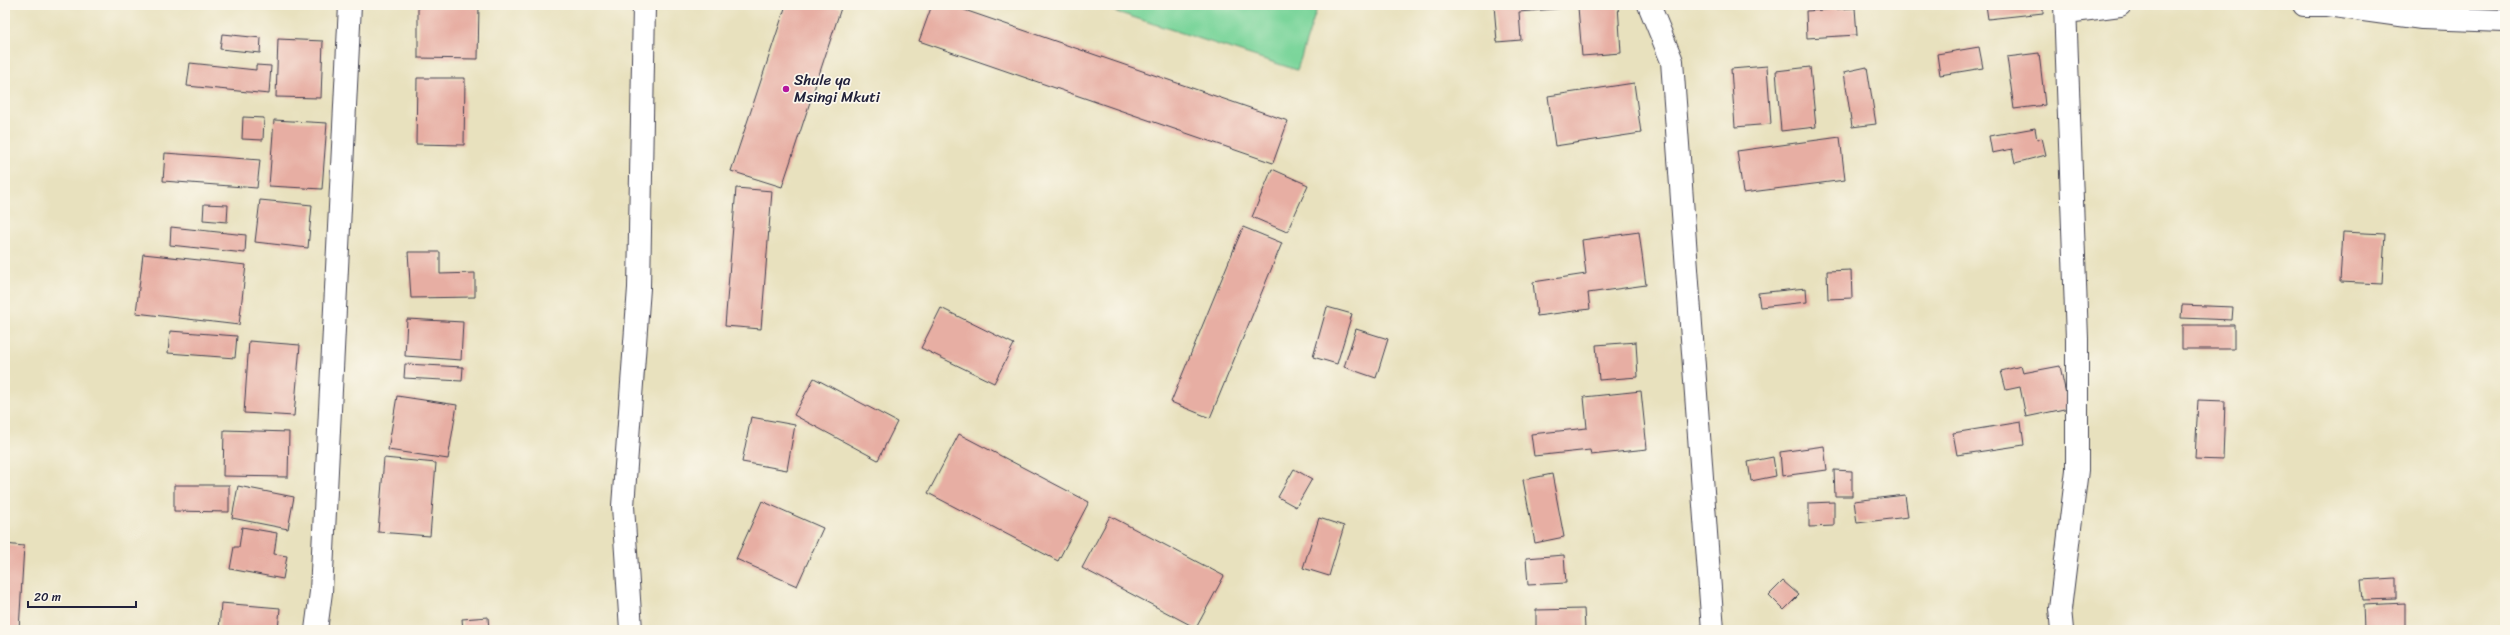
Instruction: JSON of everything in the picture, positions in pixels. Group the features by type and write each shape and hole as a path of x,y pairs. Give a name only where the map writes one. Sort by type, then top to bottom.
{"street":[{"path":"316,630 321,592 350,5"},
{"path":"631,630 623,506 639,288 644,5"},
{"path":"1649,5 1672,61 1713,630"},
{"path":"2062,630 2060,609 2078,470 2077,339 2066,8 2120,5"},
{"path":"2304,5 2327,6 2422,18 2505,21"}],"green space":[{"path":"1095,5 1318,5 1297,70"}],"building":[{"path":"418,5 479,5 478,59 418,58"},
{"name":"Shule ya Msingi Mkuti","path":"786,5 833,5 841,8 782,187 731,171"},
{"path":"932,5 950,5 1288,121 1273,163 919,41"},
{"path":"1494,5 1618,5 1621,53 1582,56 1578,7 1519,12 1521,40 1497,42"},
{"path":"1986,5 2043,5 2043,13 1988,19"},
{"path":"1855,8 1857,35 1807,38 1806,11"},
{"path":"222,34 261,38 260,53 220,49"},
{"path":"278,39 323,41 321,98 276,97"},
{"path":"1979,47 1983,68 1940,75 1937,54"},
{"path":"2039,53 2045,105 2014,109 2007,57"},
{"path":"190,63 256,70 256,65 271,66 269,94 187,86"},
{"path":"1767,66 1771,124 1735,127 1731,69"},
{"path":"1810,67 1816,127 1781,131 1776,71"},
{"path":"1867,67 1876,124 1852,127 1844,72"},
{"path":"417,78 465,78 464,145 416,144"},
{"path":"1634,83 1641,133 1555,146 1548,96"},
{"path":"243,117 264,118 263,140 242,139"},
{"path":"274,120 327,123 322,189 269,186"},
{"path":"2035,128 2037,140 2042,138 2046,155 2015,163 2012,149 1992,153 1989,136"},
{"path":"1840,137 1845,180 1743,193 1737,151"},
{"path":"165,153 260,160 257,188 163,181"},
{"path":"1272,169 1308,185 1287,232 1252,217"},
{"path":"736,188 772,191 761,329 725,326"},
{"path":"260,200 312,205 308,248 255,242"},
{"path":"204,204 228,205 227,222 203,220"},
{"path":"171,227 246,235 245,253 170,245"},
{"path":"1243,227 1282,243 1210,418 1171,402"},
{"path":"1639,232 1646,285 1588,293 1590,309 1537,316 1533,282 1586,274 1582,240"},
{"path":"2343,232 2385,234 2382,284 2340,282"},
{"path":"408,252 440,252 440,274 475,273 475,297 411,298"},
{"path":"143,254 246,265 239,325 136,313"},
{"path":"1851,270 1852,298 1828,299 1827,271"},
{"path":"1806,288 1807,302 1760,307 1758,293"},
{"path":"2182,305 2233,307 2232,320 2181,318"},
{"path":"1327,307 1352,314 1337,364 1313,357"},
{"path":"941,308 1014,344 994,383 921,348"},
{"path":"407,319 463,322 461,360 405,356"},
{"path":"2182,325 2234,325 2234,349 2182,349"},
{"path":"1356,329 1388,339 1376,378 1344,367"},
{"path":"170,331 237,336 235,358 168,353"},
{"path":"249,341 300,345 294,416 244,413"},
{"path":"1636,342 1638,377 1599,380 1596,345"},
{"path":"405,364 463,367 462,381 404,378"},
{"path":"2021,366 2023,373 2060,366 2069,408 2026,417 2020,387 2006,390 2001,371"},
{"path":"814,378 897,422 878,460 794,415"},
{"path":"1641,391 1647,449 1591,455 1590,450 1534,456 1531,434 1587,428 1584,397"},
{"path":"397,396 457,405 448,459 388,450"},
{"path":"2198,400 2225,401 2223,460 2195,459"},
{"path":"751,417 795,425 787,470 742,462"},
{"path":"2021,422 2024,445 1957,455 1953,433"},
{"path":"224,430 289,432 288,477 223,476"},
{"path":"959,434 1089,502 1058,561 928,493"},
{"path":"1824,446 1827,470 1782,476 1780,452"},
{"path":"1773,457 1776,476 1751,481 1748,462"},
{"path":"384,458 436,463 430,536 378,532"},
{"path":"1294,469 1312,479 1296,507 1278,497"},
{"path":"1834,470 1852,471 1852,496 1835,496"},
{"path":"1552,474 1564,537 1535,543 1523,480"},
{"path":"174,485 229,485 229,512 174,511"},
{"path":"238,486 294,497 288,529 232,518"},
{"path":"1905,495 1908,517 1857,523 1854,501"},
{"path":"762,501 823,528 797,586 736,559"},
{"path":"1834,502 1834,526 1809,527 1809,503"},
{"path":"1110,516 1224,576 1196,628 1082,568"},
{"path":"1319,518 1344,526 1329,576 1303,568"},
{"path":"242,527 277,533 274,554 287,556 283,579 230,569 234,547 239,547"},
{"path":"5,544 24,546 19,630 5,630"},
{"path":"1564,555 1566,583 1528,585 1526,558"},
{"path":"2396,578 2396,599 2363,600 2361,580"},
{"path":"1783,581 1799,595 1784,610 1769,595"},
{"path":"221,603 280,608 278,630 219,630"},
{"path":"2405,603 2405,630 2364,630 2363,605"},
{"path":"1584,609 1585,629 1536,630 1536,610"},
{"path":"488,617 489,630 463,630 462,619"}],"place":[{"name":"Shule ya Msingi Mkuti","path":"786,89"}]}
